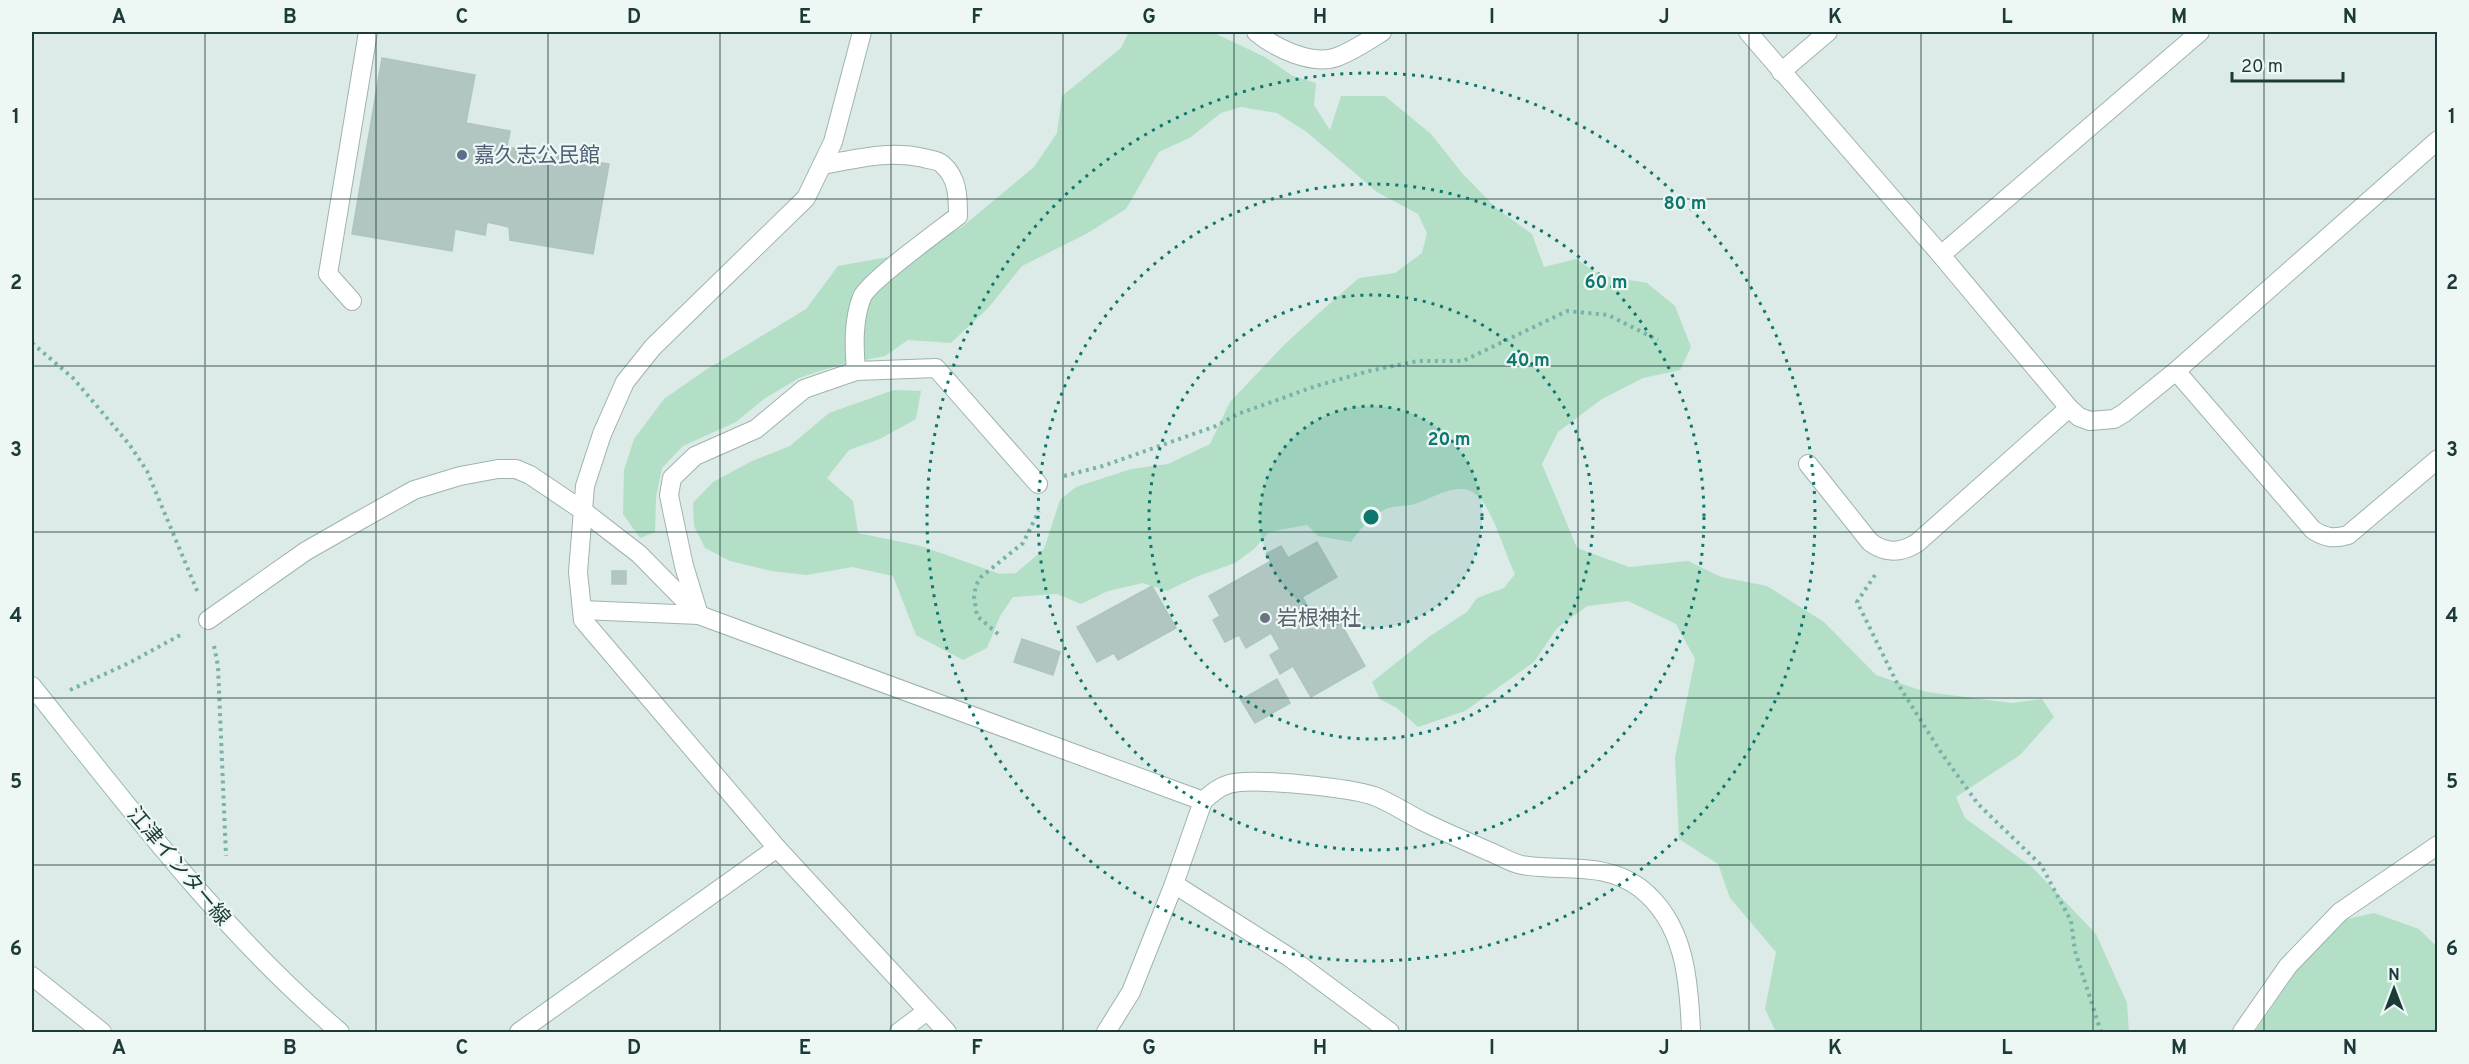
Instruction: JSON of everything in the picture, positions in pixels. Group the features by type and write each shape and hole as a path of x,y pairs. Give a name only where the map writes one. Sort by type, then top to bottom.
{"street":[{"path":"352,301 327,274 368,32"},
{"path":"861,32 833,142 806,198 653,347 625,382 602,434 585,486 578,572 583,620 777,848 946,1032"},
{"path":"1256,32 1268,41 1295,53 1310,58 1326,59 1357,48 1382,32"},
{"path":"1748,32 1941,255 2069,408 2079,417 2090,421 2114,419 2176,371 2438,140"},
{"path":"1781,72 1828,32"},
{"path":"1941,255 2200,32"},
{"path":"822,165 886,153 941,162 954,179 958,193 958,216 881,277 863,295 854,333 856,371"},
{"path":"699,615 684,566 669,495 672,478 695,456 756,429 804,389 856,371 936,368 1038,484"},
{"path":"2176,371 2313,530 2324,537 2334,539 2348,535 2438,459"},
{"path":"1808,465 1861,534 1878,548 1904,551 1917,543 2069,408"},
{"path":"208,620 306,551 414,490 460,476 498,469 516,469 530,475 582,510 639,554 699,615"},
{"path":"582,610 699,615 1203,801"},
{"name":"江津インター線","path":"32,686 126,804 246,945 339,1032"},
{"path":"1106,1032 1131,992 1174,884 1203,801 1217,788 1232,783 1291,783 1373,796 1520,865 1596,869 1618,876 1640,888 1663,910 1677,936 1685,964 1690,1032"},
{"path":"2241,1032 2288,966 2340,912 2438,845"},
{"path":"519,1032 777,848"},
{"path":"1174,884 1289,957 1390,1032"},
{"path":"32,976 102,1032"},
{"path":"899,1032 927,1011"}],"path":[{"path":"998,634 977,616 974,596 976,585 981,577 1023,543 1037,516 1042,495 1038,484 1103,466 1216,426 1238,414 1316,386 1369,371 1419,361 1463,361 1567,310 1608,315 1658,340"},
{"path":"32,343 73,378 129,444 147,471 208,620 218,666 226,856"},
{"path":"1894,551 1862,592 1857,602 1861,615 1896,681 1940,751 1978,804 2041,865 2071,921 2075,951 2101,1032"},
{"path":"44,702 129,663 208,620"}],"green space":[{"path":"1129,32 1212,32 1265,57 1293,76 1316,83 1314,105 1330,130 1341,96 1385,96 1431,134 1462,173 1496,208 1532,234 1544,267 1576,259 1600,275 1647,283 1675,306 1691,347 1680,370 1643,378 1602,399 1558,432 1542,464 1577,548 1629,567 1688,561 1721,577 1767,586 1824,622 1876,675 1926,692 2012,703 2042,699 2054,717 2020,755 1956,797 1965,818 2033,868 2096,934 2127,1003 2129,1032 1776,1032 1765,1009 1776,952 1730,898 1718,864 1679,839 1675,758 1695,659 1676,624 1628,601 1587,606 1557,628 1534,662 1465,711 1418,727 1397,708 1380,699 1372,682 1430,636 1467,612 1477,598 1504,588 1515,574 1489,511 1477,495 1469,491 1453,490 1411,505 1388,508 1367,522 1351,542 1318,536 1307,525 1269,532 1254,549 1235,563 1196,577 1167,591 1143,583 1108,591 1081,604 1057,594 1013,597 1000,616 987,648 963,660 916,635 893,576 852,567 807,575 771,571 730,561 705,548 694,526 693,503 713,482 752,461 790,446 829,413 894,390 921,391 916,419 880,439 849,450 827,478 853,501 858,533 921,546 1000,574 1016,573 1044,549 1060,500 1076,487 1131,469 1168,464 1210,444 1230,402 1285,344 1359,278 1395,273 1422,253 1427,233 1418,214 1377,192 1308,133 1277,113 1241,107 1221,113 1191,137 1159,152 1126,209 1086,234 1022,266 989,307 951,343 908,340 885,356 839,365 799,378 764,399 736,422 683,446 662,468 656,497 655,532 640,538 623,514 624,470 634,439 664,399 704,371 806,309 838,266 922,251 962,227 1034,167 1057,133 1062,96 1121,48"},
{"path":"2374,913 2419,929 2437,947 2437,1032 2255,1032 2303,961 2338,921"}],"building":[{"name":"嘉久志公民館","path":"382,58 475,75 466,123 510,131 507,147 609,164 593,254 510,240 509,227 487,222 485,235 455,229 452,251 352,234"},
{"name":"岩根神社","path":"1317,542 1337,577 1302,597 1316,620 1333,610 1365,666 1311,697 1293,666 1280,674 1270,655 1280,649 1271,633 1246,648 1239,635 1225,642 1213,620 1220,616 1209,596 1271,561 1266,554 1281,546 1288,558"},
{"path":"612,571 626,571 626,584 612,584"},
{"path":"1152,586 1176,628 1118,660 1114,653 1097,662 1077,627"},
{"path":"1022,639 1060,652 1053,675 1014,662"},
{"path":"1277,679 1290,703 1255,723 1241,700"}],"place":[{"name":"嘉久志公民館","path":"462,155"},
{"name":"岩根神社","path":"1265,618"}]}
